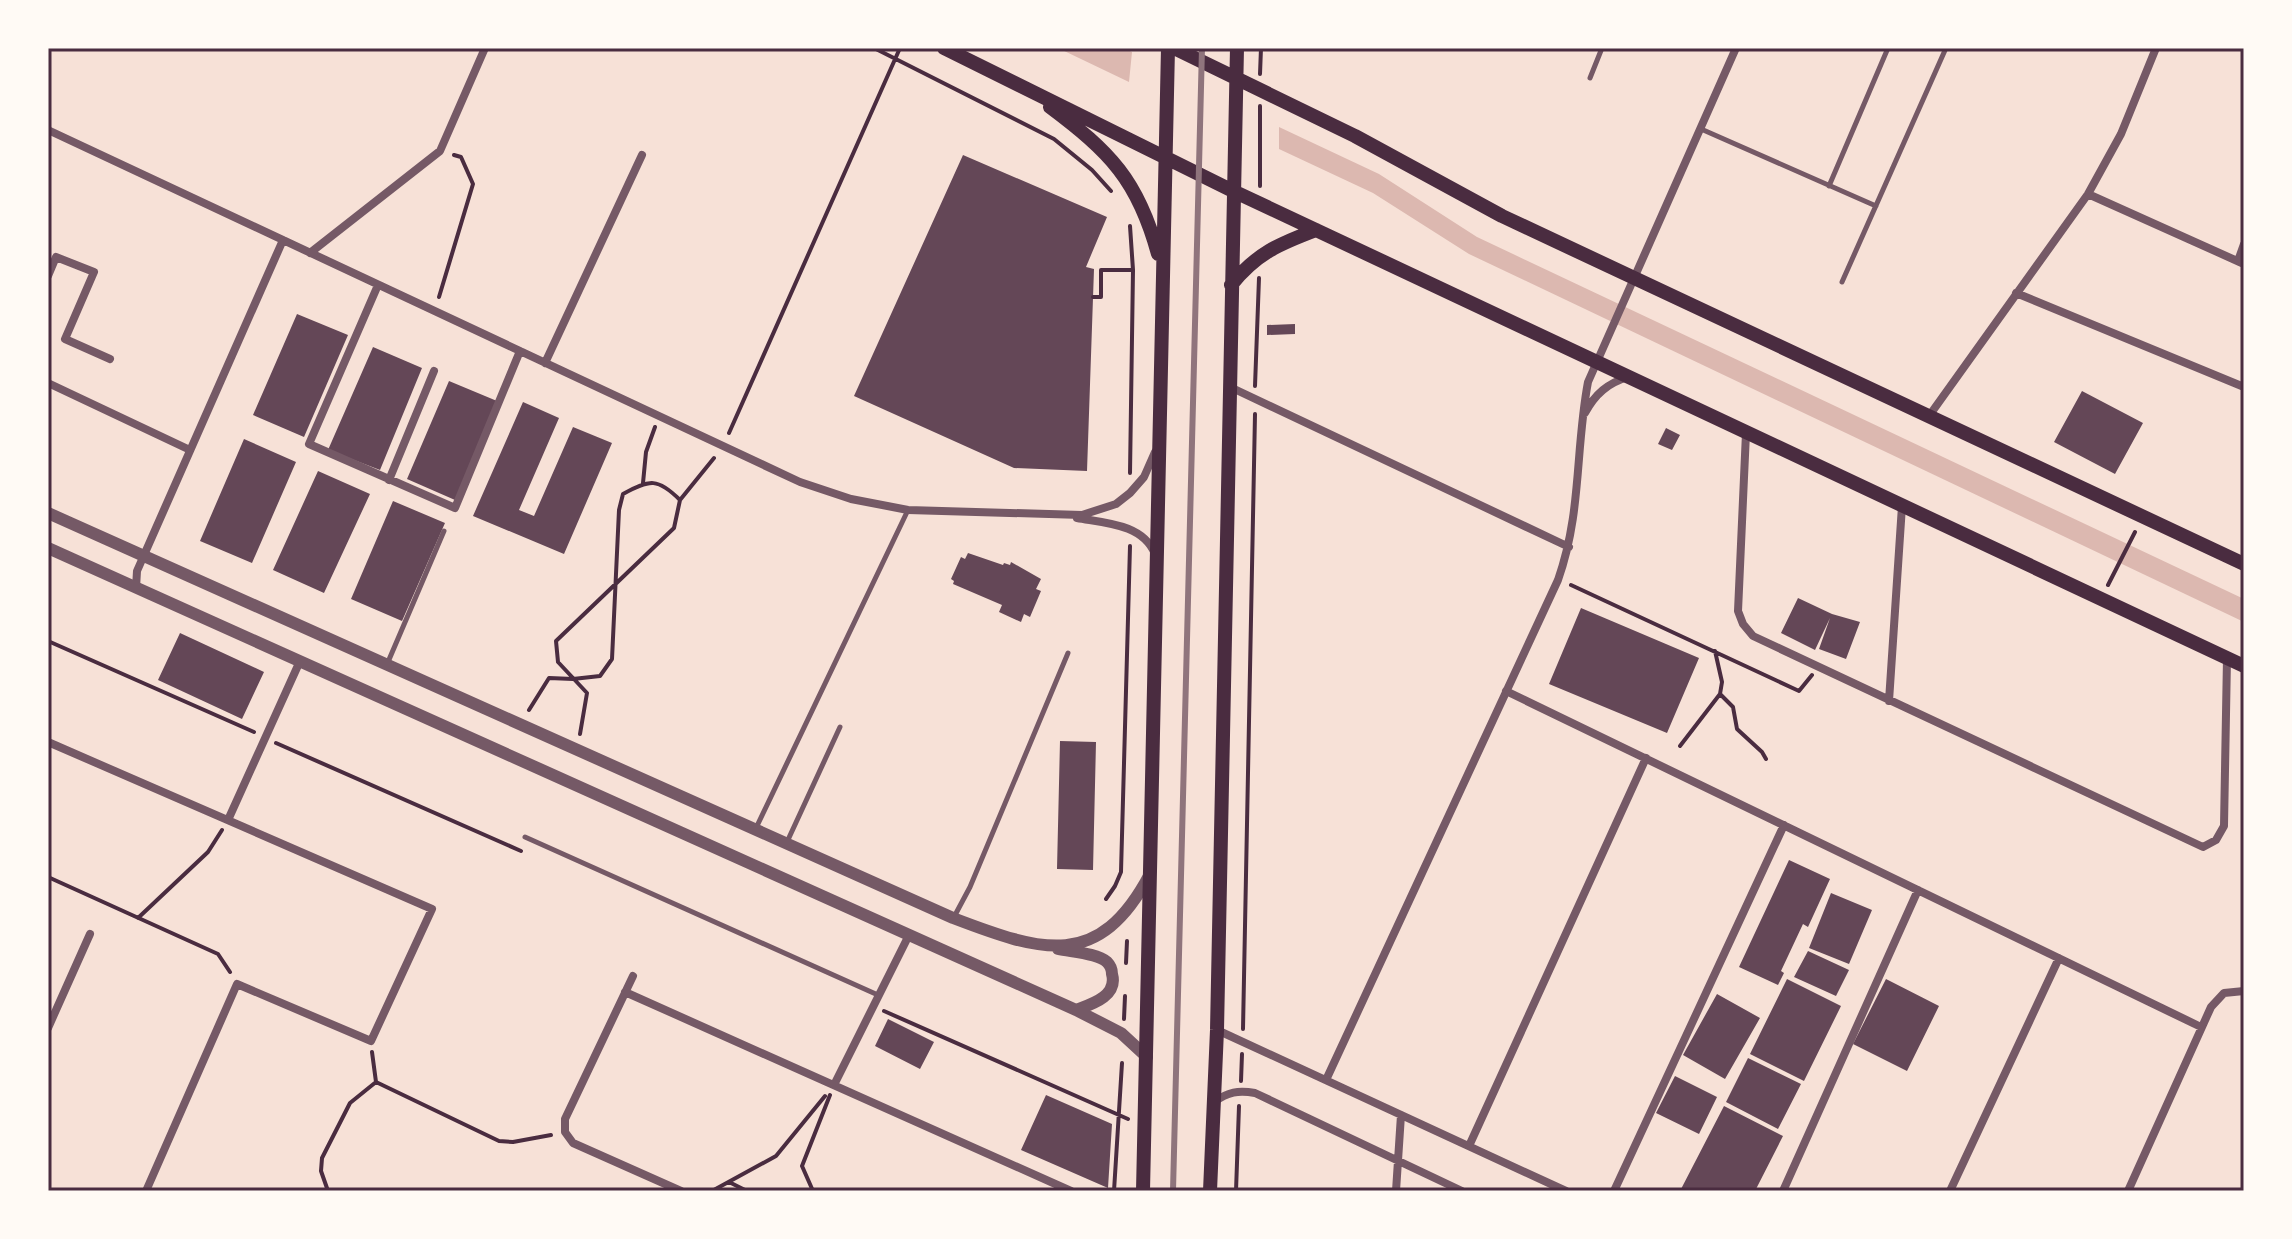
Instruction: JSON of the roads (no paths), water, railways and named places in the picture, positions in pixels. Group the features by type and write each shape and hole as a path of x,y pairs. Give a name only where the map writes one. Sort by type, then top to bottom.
{"main road":[{"path":"944,48 1260,204 2244,666"},
{"path":"1210,1191 1217,1030 1237,48"},
{"path":"1143,1191 1162,270 1170,53 1236,78 1386,153 1463,197 2244,564"},
{"path":"1021,85 1098,145 1123,174 1146,213 1162,270"},
{"path":"1231,285 1259,256 1316,230"}],"street":[{"path":"310,253 440,151 485,48"},
{"path":"1326,1080 1558,580 1575,516 1581,421 1588,382 1736,48"},
{"path":"1929,416 2088,194 2121,134 2156,48"},
{"path":"48,130 800,482 851,499 908,510 1064,516 1100,511 1116,504 1144,477 1158,439"},
{"path":"545,363 642,155"},
{"path":"2088,194 2241,262 2244,244"},
{"path":"136,588 137,571 144,554 283,240"},
{"path":"48,276 56,257 94,272 65,339 110,359"},
{"path":"378,285 309,444 455,508 520,351"},
{"path":"2016,293 2244,387"},
{"path":"389,480 434,371"},
{"path":"1581,421 1598,393 1613,382 1628,377"},
{"path":"48,383 190,450"},
{"path":"1229,387 1569,547"},
{"path":"1746,433 1738,611 1743,624 1753,636 2203,847 2216,840 2224,826 2227,658"},
{"path":"1889,701 1902,506"},
{"path":"48,513 953,918 990,932 1108,963 1113,979 1105,997 1076,1010"},
{"path":"1064,516 1137,532 1149,543 1156,558"},
{"path":"48,548 1076,1010 1121,1033 1147,1057"},
{"path":"228,820 300,661"},
{"path":"1506,691 2201,1027"},
{"path":"48,742 430,906 432,913 371,1041 237,984 146,1191"},
{"path":"1469,1146 1646,758"},
{"path":"1614,1191 1784,825"},
{"path":"1038,944 1072,944 1104,933 1118,923 1137,900 1151,873"},
{"path":"1783,1191 1918,890"},
{"path":"48,1028 90,934"},
{"path":"834,1085 909,935"},
{"path":"1950,1191 2059,958"},
{"path":"633,976 565,1119 565,1132 573,1143 681,1191"},
{"path":"2128,1191 2211,1007 2224,993 2244,991"},
{"path":"625,992 1071,1191"},
{"path":"1217,1030 1566,1191"},
{"path":"1214,1102 1227,1093 1255,1093 1462,1191"},
{"path":"1396,1191 1401,1115"}],"lane":[{"path":"1590,78 1602,48"},
{"path":"1829,186 1888,48"},
{"path":"1842,282 1946,48"},
{"path":"1701,129 1876,206"},
{"path":"756,829 908,510"},
{"path":"388,663 444,531"},
{"path":"953,918 970,887 1068,653"},
{"path":"786,843 840,727"},
{"path":"525,837 878,995"}],"railway":[{"path":"1173,1191 1202,48"}]}
